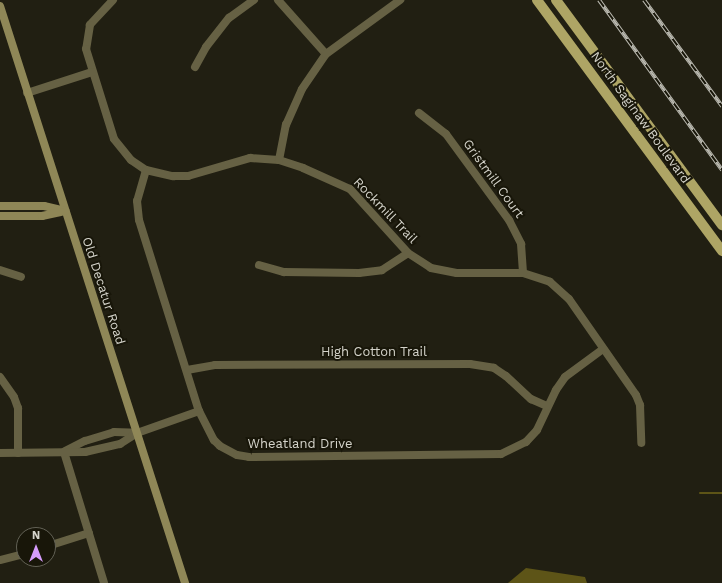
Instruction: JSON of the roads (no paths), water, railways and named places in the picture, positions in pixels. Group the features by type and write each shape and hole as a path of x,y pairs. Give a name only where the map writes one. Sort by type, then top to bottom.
{"main road":[{"name":"North Saginaw Boulevard","path":"537,0 722,250"},
{"name":"North Saginaw Boulevard","path":"556,0 722,225"}],"street":[{"name":"Rockmill Trail","path":"113,0 104,8 87,33 86,49 114,139 131,160 146,170 173,176 188,176 250,158 279,160 303,168 350,189 408,254 431,268 444,272 523,273 536,275 560,289 636,395 640,405 641,443"},
{"path":"195,67 206,47 229,18 254,0"},
{"path":"278,0 326,54"},
{"path":"279,160 286,125 302,89 326,54 400,0"},
{"name":"Old Decatur Road","path":"0,6 185,583"},
{"path":"27,93 92,72"},
{"name":"Gristmill Court","path":"419,112 446,134 509,220 521,244 523,273"},
{"name":"Wheatland Drive","path":"146,170 136,201 138,220 188,370 199,411 208,432 220,446 237,455 249,457 501,454 526,442 537,430 547,406 565,377 603,349"},
{"path":"0,206 44,206 65,211"},
{"path":"0,216 42,216 65,211"},
{"path":"259,265 284,272 359,273 387,268 408,254"},
{"path":"0,270 21,277"},
{"name":"High Cotton Trail","path":"188,370 214,365 470,364 494,368 506,376 531,399 547,406"},
{"path":"0,377 14,397 18,408 18,453"},
{"path":"0,453 85,452 120,444 137,433 199,411"},
{"path":"64,452 85,441 114,432 137,433"},
{"path":"64,452 104,583"},
{"path":"56,543 89,533"},
{"path":"0,560 16,556"}],"waterway":[{"path":"700,493 722,493"}],"railway":[{"path":"599,0 722,170"},
{"path":"644,0 722,106"}]}
